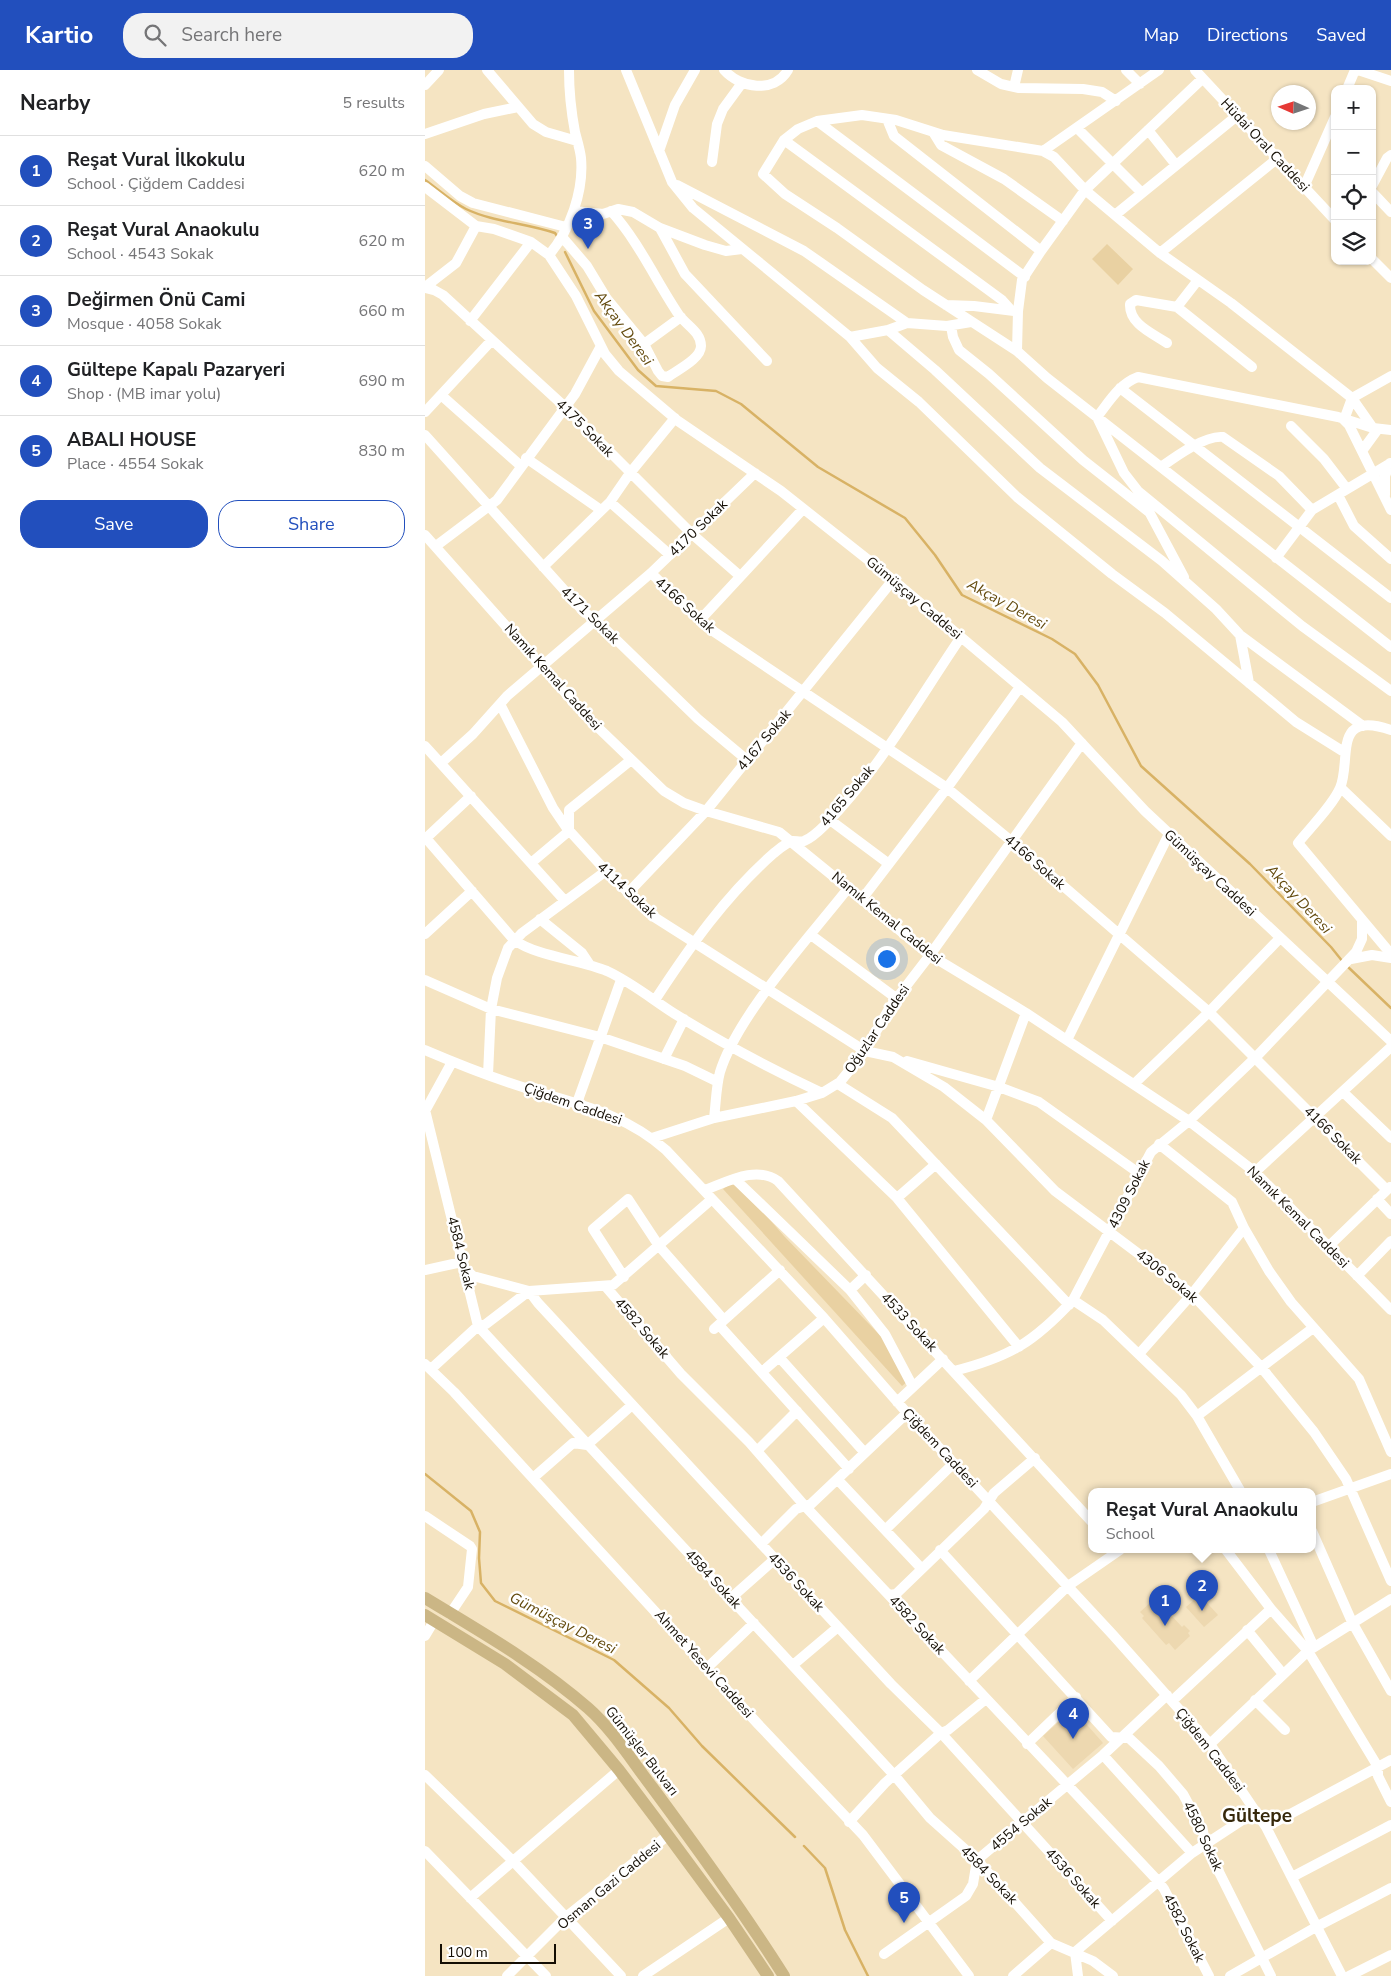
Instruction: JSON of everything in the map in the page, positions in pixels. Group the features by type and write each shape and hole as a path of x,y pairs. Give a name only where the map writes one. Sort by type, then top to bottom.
{"main road":[{"name":"Gümüşler Bulvarı","path":"425,1598 515,1654 589,1709 620,1744 681,1826 750,1923 784,1976"},
{"path":"430,1618 505,1664 573,1715 619,1770 729,1918 768,1976"},
{"path":"667,1836 680,1838 683,1835 681,1826"}],"street":[{"path":"425,85 439,70"},
{"path":"487,70 533,124 546,132 577,141"},
{"path":"549,255 563,238 574,211 581,157 571,107 569,70"},
{"path":"626,70 672,182 693,208 850,336 877,368 919,402 1017,497 1112,574 1165,613 1296,722 1344,752"},
{"path":"659,150 675,105 695,70"},
{"path":"724,70 731,78 742,83 767,86 785,75 788,70"},
{"path":"977,70 1001,84 1083,89 1103,92 1116,101"},
{"path":"1014,86 1019,70"},
{"path":"1127,70 1140,84"},
{"path":"1043,151 1159,70"},
{"name":"Hüdai Oral Caddesi","path":"1195,70 1331,214"},
{"path":"1349,85 1356,70 1391,81"},
{"path":"1017,351 1014,311 1022,280 1041,252 1085,190 1202,79"},
{"path":"712,162 717,124 723,110 742,83"},
{"path":"425,134 484,114 518,107"},
{"path":"1384,430 1352,398 1198,280 1159,253 1085,190 1054,157 1043,151 996,145 933,132 887,119 862,115 817,121 798,129 784,140 763,174 785,194 945,305 1017,351 1097,418 1391,647"},
{"path":"1115,215 1238,115"},
{"path":"887,119 894,136 1041,252"},
{"path":"817,121 1025,277"},
{"path":"1304,187 1331,126"},
{"path":"1077,128 1142,193"},
{"path":"1149,130 1176,165"},
{"path":"933,132 941,145 1004,179 1063,221"},
{"path":"784,140 1003,300 1014,311"},
{"path":"1376,179 1387,158 1391,155"},
{"path":"1159,253 1278,158"},
{"path":"425,166 460,196 473,203 566,227"},
{"path":"672,182 804,251 907,323"},
{"name":"Gümüşçay Caddesi","path":"425,187 476,226 531,242 549,255 575,296 601,346 619,371 675,418 803,509 893,580 1062,722 1145,811 1391,1041"},
{"path":"1376,196 1391,212"},
{"path":"574,211 603,214 618,209 633,212 660,228 726,251 742,249"},
{"path":"563,238 587,266 607,299 644,344 658,371 662,376 668,377 700,351 701,344 696,332 681,318 625,226 611,211"},
{"path":"425,288 456,263 476,226"},
{"path":"660,228 685,274 767,361"},
{"path":"471,321 531,242"},
{"path":"1376,263 1391,278"},
{"path":"1177,307 1198,280"},
{"name":"4175 Sokak","path":"425,288 443,295 565,407 692,534 740,576"},
{"path":"1167,343 1138,324 1130,313 1130,304 1136,300 1177,307 1252,367"},
{"path":"945,305 974,306 1014,311"},
{"path":"644,344 681,318"},
{"path":"850,336 888,330 907,323 951,326 971,322"},
{"path":"951,326 955,344 959,350 989,374 1083,460 1149,512"},
{"path":"888,330 935,370 1039,468 1161,560 1240,635 1363,726 1388,729 1391,737"},
{"path":"425,412 492,340"},
{"path":"436,546 497,500 575,394 601,346"},
{"path":"1344,420 1352,398 1391,376"},
{"path":"1097,418 1120,388 1128,381 1138,377 1162,380 1384,430"},
{"path":"1120,388 1391,598"},
{"path":"441,395 524,462 601,510"},
{"path":"543,566 610,502 630,473 675,418"},
{"path":"1097,418 1124,473 1138,491 1188,585"},
{"path":"1344,420 1362,451 1391,510"},
{"path":"1291,426 1323,458 1347,489"},
{"path":"1362,451 1384,430"},
{"name":"4171 Sokak","path":"425,435 583,611 597,621 698,719 747,760"},
{"path":"1161,468 1182,452 1196,447 1209,439 1223,437 1279,476 1312,510"},
{"path":"1276,558 1298,526 1312,510 1372,472 1390,463"},
{"path":"1385,498 1385,476 1390,463"},
{"name":"4170 Sokak","path":"441,763 473,734 500,704 671,555 755,474"},
{"path":"1138,491 1302,626 1391,692"},
{"path":"1338,495 1354,526 1391,559"},
{"path":"610,502 671,555"},
{"path":"700,620 803,509"},
{"name":"Namık Kemal Caddesi","path":"425,535 585,715 631,760 673,797 706,811 779,832 930,955 1026,1013 1189,1121 1255,1172 1357,1276 1389,1303"},
{"name":"4166 Sokak","path":"651,573 700,620 803,692 947,788 1010,840 1209,1012 1315,1118 1389,1188"},
{"name":"4167 Sokak","path":"628,893 706,811 893,580"},
{"path":"1240,635 1249,683"},
{"name":"4165 Sokak","path":"655,1000 693,942 746,881 775,852 791,841 803,841 810,838 851,796 887,747 961,637"},
{"path":"863,899 1020,687"},
{"name":"4114 Sokak","path":"500,704 553,808 569,831 651,915 865,1051 893,1057"},
{"path":"1363,726 1356,729 1348,739 1344,752 1341,788 1331,805 1298,842 1391,954"},
{"name":"Oğuzlar Caddesi","path":"652,1138 714,1118 796,1101 822,1093 838,1084 865,1051 897,998 930,955 1010,840 1083,743"},
{"path":"425,746 565,901"},
{"path":"531,863 569,831 569,810 631,760"},
{"path":"1341,788 1391,836"},
{"path":"471,796 425,838 514,940 523,946 609,972 766,1067 822,1093"},
{"path":"829,820 889,864"},
{"path":"1067,1040 1169,834"},
{"path":"488,1075 491,1009 503,962 514,940 606,871"},
{"path":"714,1118 720,1072 731,1046 767,990 849,888"},
{"path":"425,934 472,891"},
{"path":"541,919 582,953 590,965"},
{"name":"4309 Sokak","path":"954,1371 989,1362 1019,1347 1046,1327 1071,1302 1151,1152 1189,1121 1256,1057 1348,961 1362,942 1362,921"},
{"path":"811,935 897,998"},
{"path":"1134,1084 1209,1012 1280,938"},
{"path":"1348,961 1362,956 1391,958"},
{"path":"425,980 491,1009 600,1037 663,1059 719,1082"},
{"path":"577,1103 621,980"},
{"path":"987,1120 1026,1013"},
{"path":"663,1059 684,1019"},
{"path":"1255,1172 1391,1047"},
{"name":"Çiğdem Caddesi","path":"425,1050 488,1075 577,1103 625,1121 652,1138 705,1190 824,1318 897,1402 1068,1586 1210,1744 1266,1827 1342,1976"},
{"path":"893,1057 999,1087 1039,1102 1140,1174"},
{"name":"4306 Sokak","path":"893,1057 944,1087 987,1120 1055,1191 1192,1294 1261,1367 1314,1432 1351,1489 1391,1581"},
{"path":"425,1110 429,1096 452,1062"},
{"path":"838,1084 892,1118 1071,1302 1103,1320 1181,1395 1197,1416 1239,1488"},
{"path":"1343,1092 1391,1138"},
{"path":"796,1101 897,1198 1019,1347"},
{"name":"4584 Sokak","path":"425,1110 478,1326 895,1776 930,1818 977,1860 1051,1943 1075,1952 1113,1976"},
{"path":"1159,1144 1232,1202 1244,1228 1269,1271 1313,1328 1359,1380 1383,1430 1391,1452"},
{"path":"897,1198 936,1164"},
{"name":"4533 Sokak","path":"705,1190 757,1174 772,1176 778,1181 1088,1518"},
{"path":"735,1180 850,1290 885,1334 912,1385"},
{"path":"1328,1247 1389,1188"},
{"path":"624,1277 593,1229 628,1199 659,1246 719,1324 849,1469"},
{"path":"425,1270 464,1266 473,1276 529,1291 613,1286 712,1199"},
{"path":"1377,1199 1391,1214"},
{"path":"1139,1354 1192,1294 1244,1228"},
{"path":"1357,1276 1391,1241"},
{"path":"719,1324 780,1270"},
{"path":"850,1290 866,1275"},
{"name":"4582 Sokak","path":"606,1287 681,1374 757,1452 1027,1744 1165,1889 1209,1976"},
{"path":"428,1367 478,1326 486,1324 529,1291"},
{"name":"4536 Sokak","path":"529,1291 891,1684 941,1732 1112,1921"},
{"path":"762,1372 824,1318"},
{"path":"1197,1416 1313,1328"},
{"path":"779,1357 865,1453"},
{"path":"897,1402 912,1385 943,1359"},
{"name":"Ahmet Yesevi Caddesi","path":"428,1367 863,1835 969,1976"},
{"path":"533,1478 573,1442 587,1445 632,1404"},
{"path":"757,1452 797,1411"},
{"path":"761,1544 796,1509 811,1504 838,1480 907,1413"},
{"path":"889,1595 895,1594 984,1509 994,1493 1035,1458"},
{"path":"886,1529 954,1463"},
{"path":"1316,1501 1391,1474"},
{"path":"838,1480 921,1568"},
{"path":"425,1516 470,1546 472,1550 468,1587 450,1614"},
{"path":"1316,1540 1351,1622 1391,1691"},
{"name":"4580 Sokak","path":"941,1550 1111,1737 1129,1738 1159,1766 1183,1794 1203,1831 1205,1844 1271,1976"},
{"path":"969,1681 1068,1586 1114,1553"},
{"path":"1228,1553 1271,1609 1311,1649"},
{"path":"1270,1553 1311,1649 1378,1767 1378,1776 1391,1802"},
{"path":"731,1598 775,1559"},
{"path":"1210,1744 1311,1649 1351,1622 1391,1599"},
{"name":"4554 Sokak","path":"884,1954 930,1924 970,1891 977,1860 1067,1786 1271,1609"},
{"path":"425,1636 430,1618"},
{"path":"707,1668 754,1623"},
{"path":"793,1665 838,1627"},
{"path":"1247,1630 1283,1674"},
{"path":"1027,1744 1076,1697"},
{"path":"849,1822 885,1782 895,1776 941,1732 948,1730 986,1699"},
{"path":"1255,1700 1285,1730"},
{"path":"1103,1755 1192,1853"},
{"path":"1266,1827 1391,1760"},
{"path":"470,1898 619,1770"},
{"path":"425,1775 513,1862 621,1976"},
{"path":"1078,1976 1075,1952 1192,1853 1256,1811"},
{"path":"1292,1877 1391,1825"},
{"name":"Osman Gazi Caddesi","path":"507,1976 528,1958 566,1917 667,1836"},
{"path":"425,1851 546,1976"},
{"path":"1230,1976 1316,1927 1391,1888"},
{"path":"643,1976 729,1918"},
{"path":"1013,1976 1051,1943"},
{"path":"1349,1976 1391,1955"}],"shaded area":[{"path":"1107,244 1133,269 1118,285 1092,259"},
{"path":"730,1184 738,1186 749,1196 784,1236 900,1356 913,1377 902,1386 723,1189"},
{"path":"1200,1595 1218,1615 1204,1627 1186,1607"},
{"path":"1159,1602 1182,1627 1184,1625 1190,1631 1188,1633 1190,1636 1175,1650 1169,1643 1166,1645 1142,1618 1144,1616 1140,1612 1150,1603 1154,1607"},
{"path":"1073,1709 1103,1743 1073,1769 1043,1736"}],"waterway":[{"name":"Akçay Deresi","path":"425,180 466,209 487,217 555,233 557,236"},
{"name":"Akçay Deresi","path":"565,252 594,311 638,370 656,386 716,391 741,404 818,467 905,518 935,555 962,595 1052,639 1075,654 1098,685 1141,766 1250,864 1331,947 1343,962"},
{"name":"Akçay Deresi","path":"1347,966 1391,1008"},
{"name":"Gümüşçay Deresi","path":"425,1474 471,1511 480,1532 479,1558 481,1583 495,1601 614,1660 669,1708 702,1746 795,1837"},
{"name":"Gümüşçay Deresi","path":"804,1846 825,1868 845,1930 868,1976"}],"place":[{"name":"Değirmen Önü Cami","path":"588,249"},
{"name":"Reşat Vural Anaokulu","path":"1202,1611"},
{"name":"Reşat Vural İlkokulu","path":"1165,1626"},
{"name":"Gültepe Kapalı Pazaryeri","path":"1073,1739"},
{"name":"ABALI HOUSE","path":"904,1923"}],"district":[{"name":"Gültepe","path":"1257,1816"}]}
